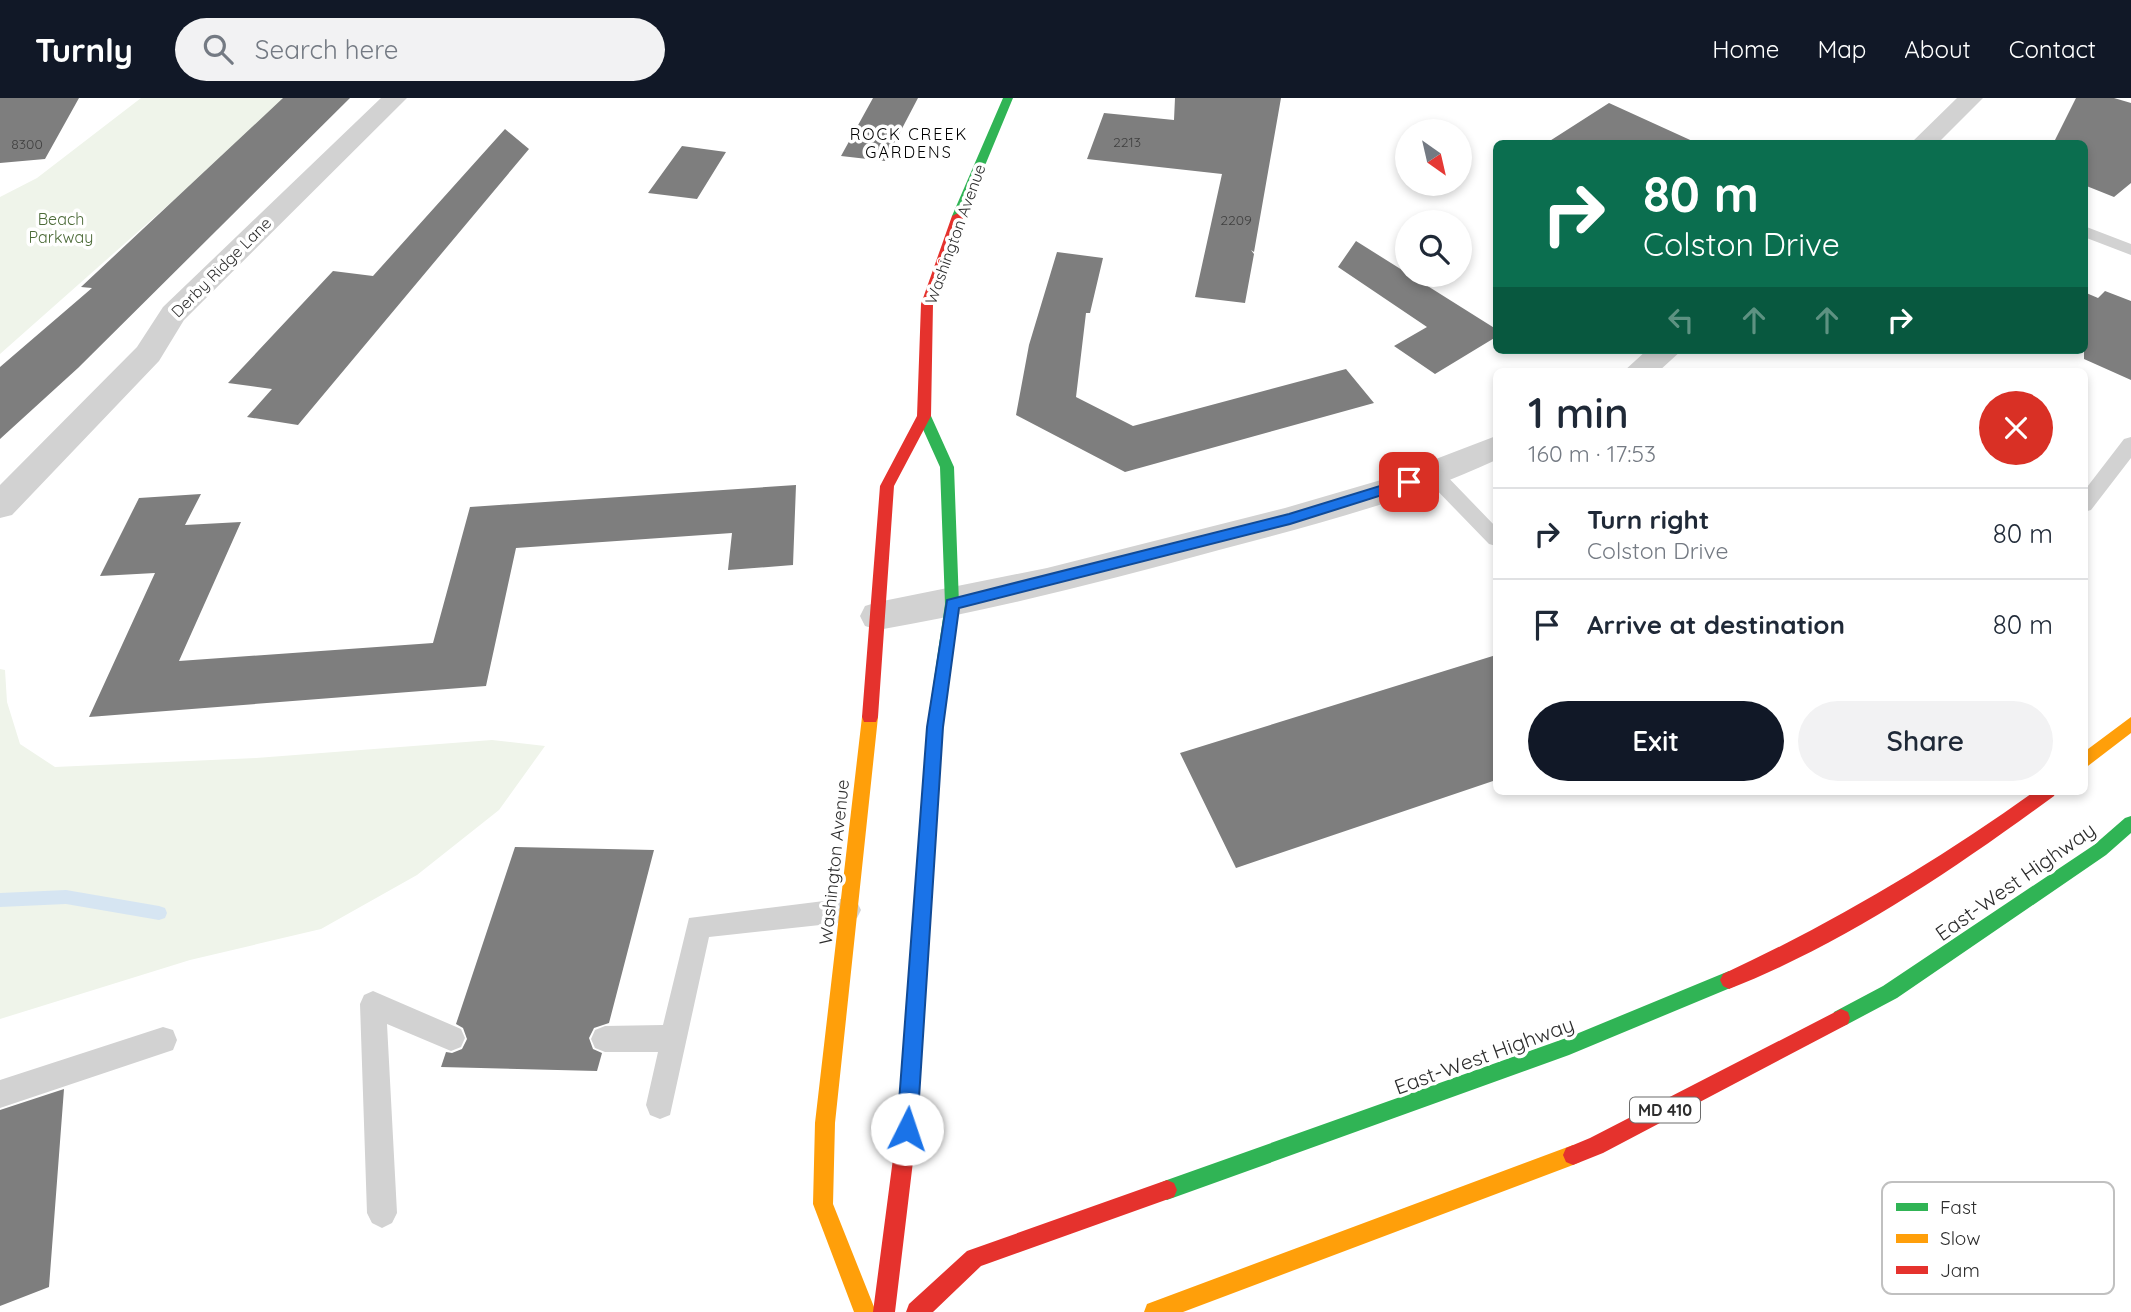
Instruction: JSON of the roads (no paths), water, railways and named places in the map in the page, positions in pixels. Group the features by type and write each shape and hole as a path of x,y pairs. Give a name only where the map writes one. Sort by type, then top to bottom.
{"street":[{"name":"Derby Ridge Lane","path":"0,506 148,354 173,314 394,98"},
{"name":"Washington Avenue","path":"865,1312 823,1204 825,1123 878,616 887,486 924,416 928,304 959,214 1008,98"},
{"path":"1926,140 1971,98"},
{"path":"1643,368 1662,354"},
{"name":"Washington Avenue","path":"884,1312 907,1129 935,727 952,604 947,467 924,416"},
{"path":"878,616 952,604 1290,519 1433,474 1493,448"},
{"path":"2088,759 2131,724"},
{"name":"East-West Highway","path":"916,1312 974,1258 1549,1055 1685,1001 1871,910 2002,828 2043,795"},
{"name":"East-West Highway","path":"1155,1312 1596,1146 1890,992 2101,850 2131,822"}],"lane":[{"path":"2088,233 2131,250"},
{"path":"2088,500 2131,444"},
{"path":"1433,474 1493,536"},
{"path":"660,1105 698,926 848,910"},
{"path":"382,1213 373,1004 451,1038"},
{"path":"606,1039 674,1038"},
{"path":"0,1094 163,1040"}],"waterway":[{"path":"0,900 66,897 159,913"}],"district":[{"name":"ROCK CREEK GARDENS","path":"909,143"}],"park label":[{"name":"Beach Parkway","path":"61,228"}]}
